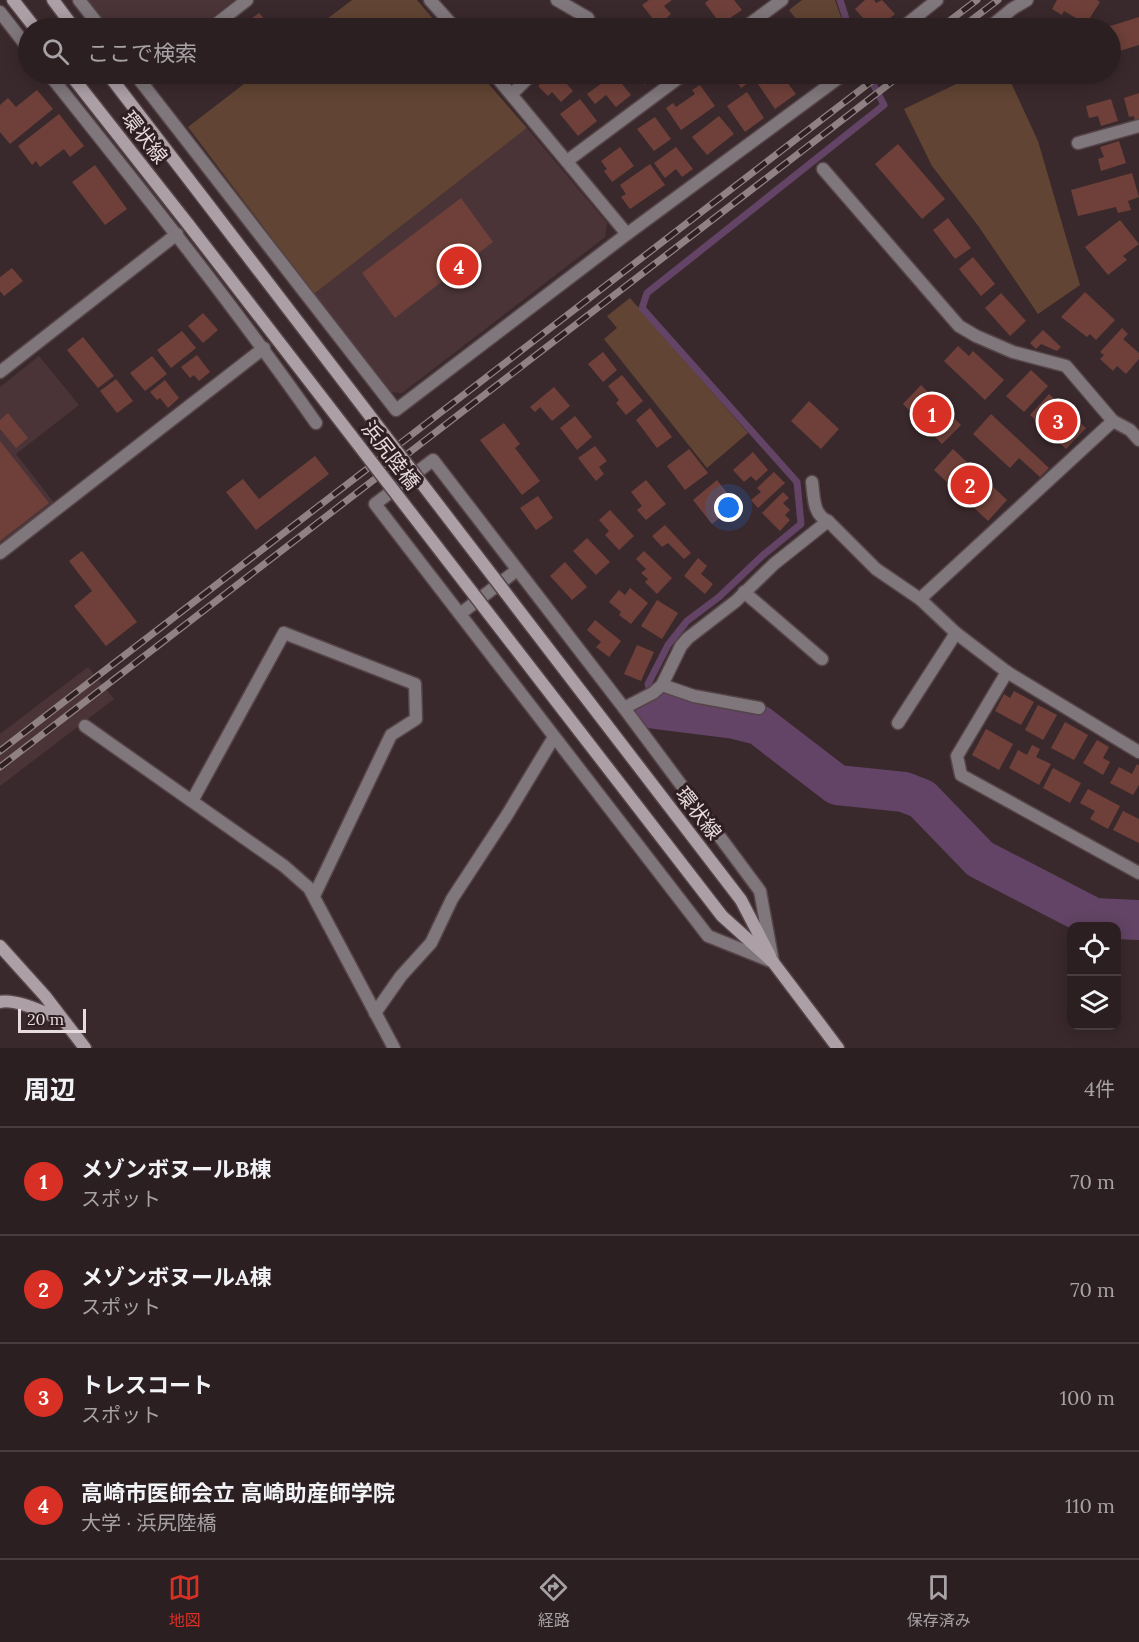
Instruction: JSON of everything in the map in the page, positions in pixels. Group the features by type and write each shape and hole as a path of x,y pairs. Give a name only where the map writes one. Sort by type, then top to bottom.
{"street":[{"path":"13,0 27,18"},
{"path":"53,0 66,18"},
{"path":"79,0 93,18"},
{"path":"224,18 247,0"},
{"path":"430,0 446,18"},
{"path":"557,0 588,18"},
{"path":"758,18 782,0"},
{"path":"914,18 937,0"},
{"path":"1001,18 1027,0"},
{"path":"0,12 18,35"},
{"path":"57,84 177,234 264,348 316,423"},
{"name":"環状線","path":"78,84 188,224"},
{"name":"環状線","path":"116,84 210,207"},
{"path":"144,84 396,410 627,234 830,84"},
{"path":"503,84 627,234"},
{"path":"512,94 522,84"},
{"path":"567,161 671,84"},
{"path":"1078,143 1139,126"},
{"path":"824,169 959,326 1013,352 1066,366 1113,420 1130,430 1139,440"},
{"name":"浜尻陸橋","path":"210,207 583,694"},
{"name":"浜尻陸橋","path":"188,224 563,710"},
{"path":"0,372 177,234"},
{"path":"0,553 264,348"},
{"path":"920,599 1113,420"},
{"path":"433,460 624,708 760,891 773,962 708,936 375,504 433,460"},
{"path":"812,482 817,512 821,519 828,521 876,569 920,599 956,633 1007,672 1139,752"},
{"path":"624,708 662,686 681,646 688,638 828,521"},
{"path":"460,614 518,570"},
{"path":"744,592 822,659"},
{"path":"192,801 284,633 415,684 416,719 391,735 314,896"},
{"path":"898,723 956,633"},
{"path":"1007,672 957,756 962,775 1139,873"},
{"path":"662,686 694,696 759,708"},
{"name":"環状線","path":"583,694 741,900 773,962 838,1048"},
{"name":"環状線","path":"563,710 722,916 773,962"},
{"path":"85,726 284,866 309,888 394,1048"},
{"path":"375,1013 401,976 431,943 452,899 555,737"},
{"path":"0,946 22,969 85,1048"},
{"path":"0,1002 4,1000 20,1003 64,1020"}],"shaded area":[{"path":"88,0 234,0 211,18 102,18"},
{"path":"352,0 417,0 432,18 328,18"},
{"path":"802,0 835,0 841,18 795,18 789,10"},
{"path":"244,84 489,84 527,128 314,294 188,127"},
{"path":"956,84 1012,84 1038,141 1080,285 1038,314 979,227 932,166 904,109"},
{"path":"527,128 607,223 605,237 402,393 389,392 314,294"},
{"path":"630,298 748,433 707,468 604,339 617,328 607,316"},
{"path":"39,356 79,405 16,454 55,504 0,547 0,387"},
{"path":"88,667 114,699 0,786 0,734"}],"building":[{"path":"649,0 672,0 664,6 671,14 666,18 652,18 642,5"},
{"path":"709,0 734,0 742,10 730,18 716,18 705,3"},
{"path":"865,0 874,0 876,3 882,0 895,14 890,18 863,18 855,9"},
{"path":"1057,0 1097,0 1100,2 1090,18 1076,18 1064,11 1062,15 1052,9"},
{"path":"259,13 263,18 252,18"},
{"path":"1139,17 1139,45 1121,51 1121,23"},
{"path":"540,84 567,84 573,91 561,102 552,92 548,96 538,86"},
{"path":"600,84 622,84 631,95 616,107 606,95 595,104 587,94"},
{"path":"758,84 788,84 796,94 775,109"},
{"path":"700,85 715,106 681,130 666,108 673,103 676,107 695,94 692,90"},
{"path":"37,90 53,109 10,144 0,132 0,105 8,98 16,107"},
{"path":"747,92 764,118 745,132 727,106"},
{"path":"1139,93 1139,120 1135,121 1134,116 1129,117 1124,98"},
{"path":"580,99 597,121 578,136 560,114"},
{"path":"1111,99 1118,121 1101,126 1098,116 1089,118 1086,106"},
{"path":"59,114 84,146 70,157 64,149 40,167 36,161 32,165 18,146"},
{"path":"719,116 734,134 707,155 692,137"},
{"path":"655,117 671,139 654,151 637,129"},
{"path":"1119,141 1126,163 1101,171 1098,159 1104,157 1100,147"},
{"path":"898,144 945,199 922,219 875,164"},
{"path":"620,147 634,166 612,182 604,171 607,169 601,161"},
{"path":"676,147 693,169 682,177 676,169 665,178 654,163"},
{"path":"650,164 665,185 630,209 621,197 626,194 620,185"},
{"path":"95,165 127,209 105,225 72,182"},
{"path":"1132,173 1139,197 1128,201 1131,210 1118,213 1116,207 1078,216 1071,190"},
{"path":"461,198 493,242 395,318 362,273"},
{"path":"948,218 971,248 955,259 933,230"},
{"path":"1120,220 1139,244 1123,256 1127,260 1108,275 1085,247"},
{"path":"973,257 995,284 981,296 959,269"},
{"path":"12,268 23,281 4,296 0,291 0,277"},
{"path":"1085,292 1115,320 1096,340 1090,334 1087,337 1061,317"},
{"path":"1001,293 1026,321 1010,336 985,308"},
{"path":"203,313 218,330 203,343 188,326"},
{"path":"1122,328 1128,334 1123,339 1139,353 1139,359 1126,374 1117,366 1113,371 1100,359 1104,355 1100,352"},
{"path":"1043,330 1061,347 1057,351 1041,344 1036,349 1030,343"},
{"path":"182,331 196,348 171,368 157,350"},
{"path":"83,337 114,376 98,388 67,350"},
{"path":"958,346 969,356 973,351 1004,380 985,400 944,361"},
{"path":"603,352 617,370 603,382 588,364"},
{"path":"197,355 210,372 199,381 194,375 190,378 181,367"},
{"path":"152,356 167,374 145,391 130,373"},
{"path":"1031,370 1048,386 1024,412 1006,396"},
{"path":"622,375 643,401 626,415 616,403 619,400 608,386"},
{"path":"116,379 133,401 117,413 100,391"},
{"path":"165,380 179,398 168,408 160,398 157,400 150,392"},
{"path":"921,385 961,425 942,444 903,404"},
{"path":"554,387 570,406 552,421 540,407 535,412 530,407"},
{"path":"1049,394 1086,428 1066,449 1030,415"},
{"path":"809,401 839,429 821,449 791,421"},
{"path":"650,408 672,437 657,448 636,420"},
{"path":"8,413 28,438 16,448 0,429 0,420"},
{"path":"991,414 1049,468 1040,477 1019,458 1010,468 973,434"},
{"path":"575,416 592,437 577,450 560,428"},
{"path":"504,423 520,444 515,448 540,481 522,495 480,440"},
{"path":"0,441 49,503 0,541"},
{"path":"595,446 607,461 599,467 604,474 596,481 578,458"},
{"path":"689,449 708,473 685,490 667,466"},
{"path":"953,449 1007,500 988,521 934,470"},
{"path":"753,452 768,470 756,481 751,476 744,482 733,470"},
{"path":"315,456 329,474 256,530 226,492 243,479 259,499"},
{"path":"774,472 785,483 758,508 751,500 761,492 757,488"},
{"path":"646,480 666,504 646,520 637,510 642,506 631,492"},
{"path":"717,480 732,499 726,503 731,509 712,524 693,500"},
{"path":"783,492 789,498 783,503 790,510 785,515 790,520 780,531 762,513"},
{"path":"538,496 553,518 536,530 520,508"},
{"path":"610,510 634,536 619,550 605,535 609,531 599,520"},
{"path":"665,525 691,553 684,559 668,543 662,547 652,536"},
{"path":"587,538 610,562 596,575 573,551"},
{"path":"82,551 137,622 106,646 74,606 92,591 69,561"},
{"path":"644,551 672,578 657,594 645,582 648,579 641,573 646,569 636,559"},
{"path":"698,558 707,566 701,574 713,584 705,594 684,576"},
{"path":"565,562 587,587 572,600 550,576"},
{"path":"630,588 648,603 631,624 619,615 621,612 609,602 619,590 625,595"},
{"path":"657,600 678,613 662,639 641,626"},
{"path":"595,620 621,641 609,657 596,647 601,642 587,630"},
{"path":"637,645 654,652 641,681 624,674"},
{"path":"1014,691 1034,702 1021,725 995,711 1004,694 1010,698"},
{"path":"1038,705 1057,715 1043,740 1025,730"},
{"path":"1065,722 1088,735 1074,760 1051,748"},
{"path":"986,729 1013,744 999,770 972,755"},
{"path":"1097,740 1109,747 1103,758 1110,762 1103,775 1083,763"},
{"path":"1032,745 1040,749 1036,757 1051,764 1039,785 1009,768 1018,750 1027,755"},
{"path":"1137,764 1139,765 1139,785 1133,795 1110,783 1119,767 1132,774"},
{"path":"1053,768 1081,783 1070,803 1043,788"},
{"path":"1088,789 1120,806 1108,829 1090,819 1095,811 1080,803"},
{"path":"1123,811 1139,819 1139,843 1113,830"}],"waterway":[{"path":"840,0 846,18"},
{"path":"655,709 648,684 668,645 687,621 719,597 762,556 801,524 797,482 642,308 647,293 884,105 873,84"},
{"path":"655,709 735,719 759,725 837,785 904,792 922,799 980,859 1094,918 1139,920"}],"railway":[{"path":"953,18 977,0"},
{"path":"974,18 998,0"},
{"path":"0,751 868,84"},
{"path":"0,767 889,84"}],"place":[{"name":"高崎市医師会立 高崎助産師学院","path":"459,266"},
{"name":"メゾンボヌールB棟","path":"932,414"},
{"name":"トレスコート","path":"1058,421"},
{"name":"メゾンボヌールA棟","path":"970,485"}]}
